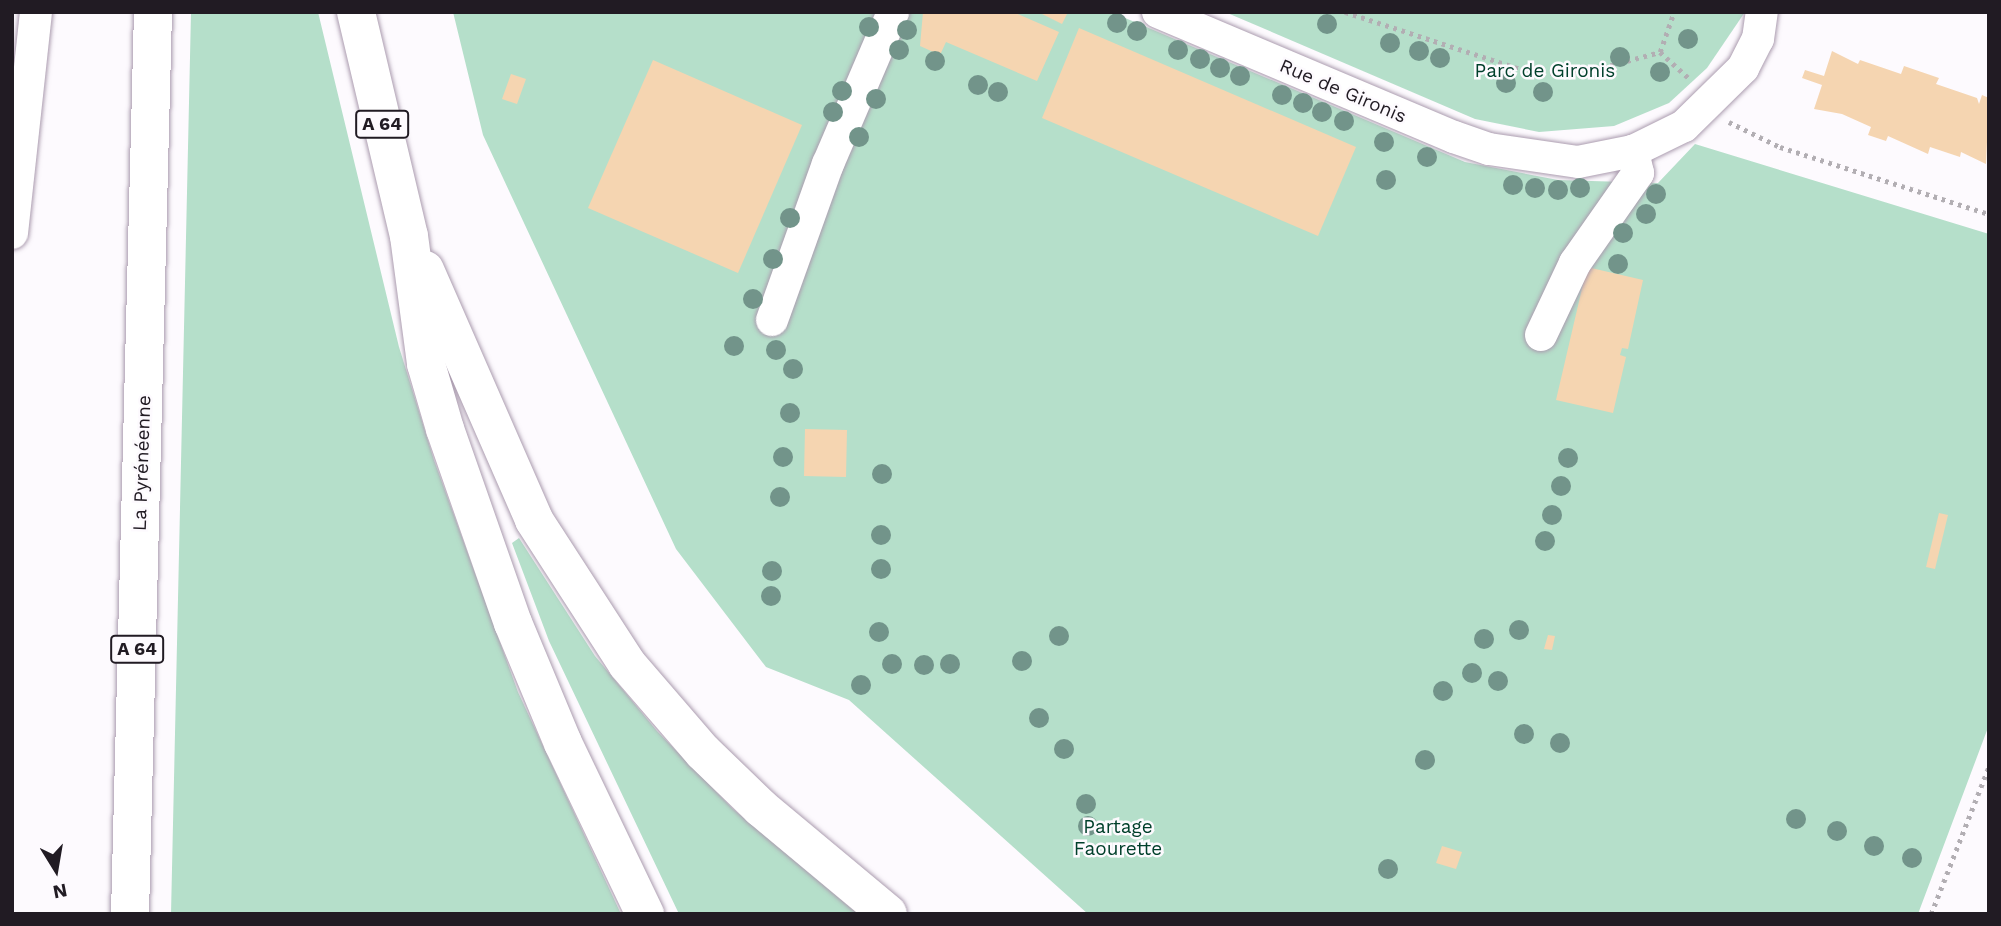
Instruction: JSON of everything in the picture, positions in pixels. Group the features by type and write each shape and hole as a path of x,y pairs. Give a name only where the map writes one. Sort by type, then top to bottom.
{"highway":[{"name":"La Pyrénéenne","path":"130,914 153,12"},
{"name":"A 64","path":"356,12 409,236"},
{"path":"409,236 426,364 468,495 563,743 645,914"},
{"path":"409,236 534,520 628,664 703,752 742,790 888,914"}],"street":[{"path":"12,233 36,12"},
{"path":"772,320 828,164 893,12"},
{"name":"Rue de Gironis","path":"1158,12 1454,137 1533,156 1578,162 1633,151 1661,141 1714,102 1743,68 1758,39 1762,12"},
{"name":"Rue de Gironis","path":"1533,156 1622,139 1672,113 1723,65 1756,12"},
{"path":"1541,335 1575,263 1638,173 1633,151"}],"path":[{"path":"1345,12 1533,73 1586,72 1660,52"},
{"path":"1660,52 1674,12"},
{"path":"1660,52 1695,84"},
{"path":"1723,118 1780,147 1989,214"},
{"path":"1931,914 1989,766"}],"green space":[{"path":"191,12 318,12 399,347 434,460 518,692 621,914 171,914"},
{"name":"Partage Faourette","path":"453,12 1111,12 1465,162 1558,180 1658,183 1695,144 1989,234 1989,725 1918,914 1088,914 849,700 766,667 676,549 483,135"},
{"name":"Parc de Gironis","path":"1225,12 1745,12 1707,68 1669,103 1614,126 1539,132 1475,119"},
{"path":"519,538 595,656 657,731 733,809 858,914 679,914 549,641 512,543"}],"building":[{"path":"923,12 1013,12 1059,32 1037,81 946,42 940,55 920,46"},
{"path":"1038,12 1068,12 1062,24"},
{"path":"1079,28 1356,147 1318,236 1042,118"},
{"path":"1832,51 1858,64 1860,60 1901,74 1904,66 1939,78 1936,84 1977,98 1979,104 1982,95 1989,98 1986,164 1961,152 1960,157 1930,147 1928,154 1888,136 1886,141 1868,135 1871,127 1842,114 1814,109 1822,85 1802,78 1805,70 1824,76"},
{"path":"653,60 802,125 738,273 588,208"},
{"path":"511,74 526,79 517,104 502,99"},
{"path":"1587,267 1643,280 1628,349 1622,348 1620,355 1626,357 1613,413 1556,400"},
{"path":"805,429 847,430 846,477 804,476"},
{"path":"1939,513 1948,515 1935,569 1926,567"},
{"path":"1548,635 1555,636 1552,650 1544,649"},
{"path":"1442,846 1462,852 1456,869 1436,863"}]}
